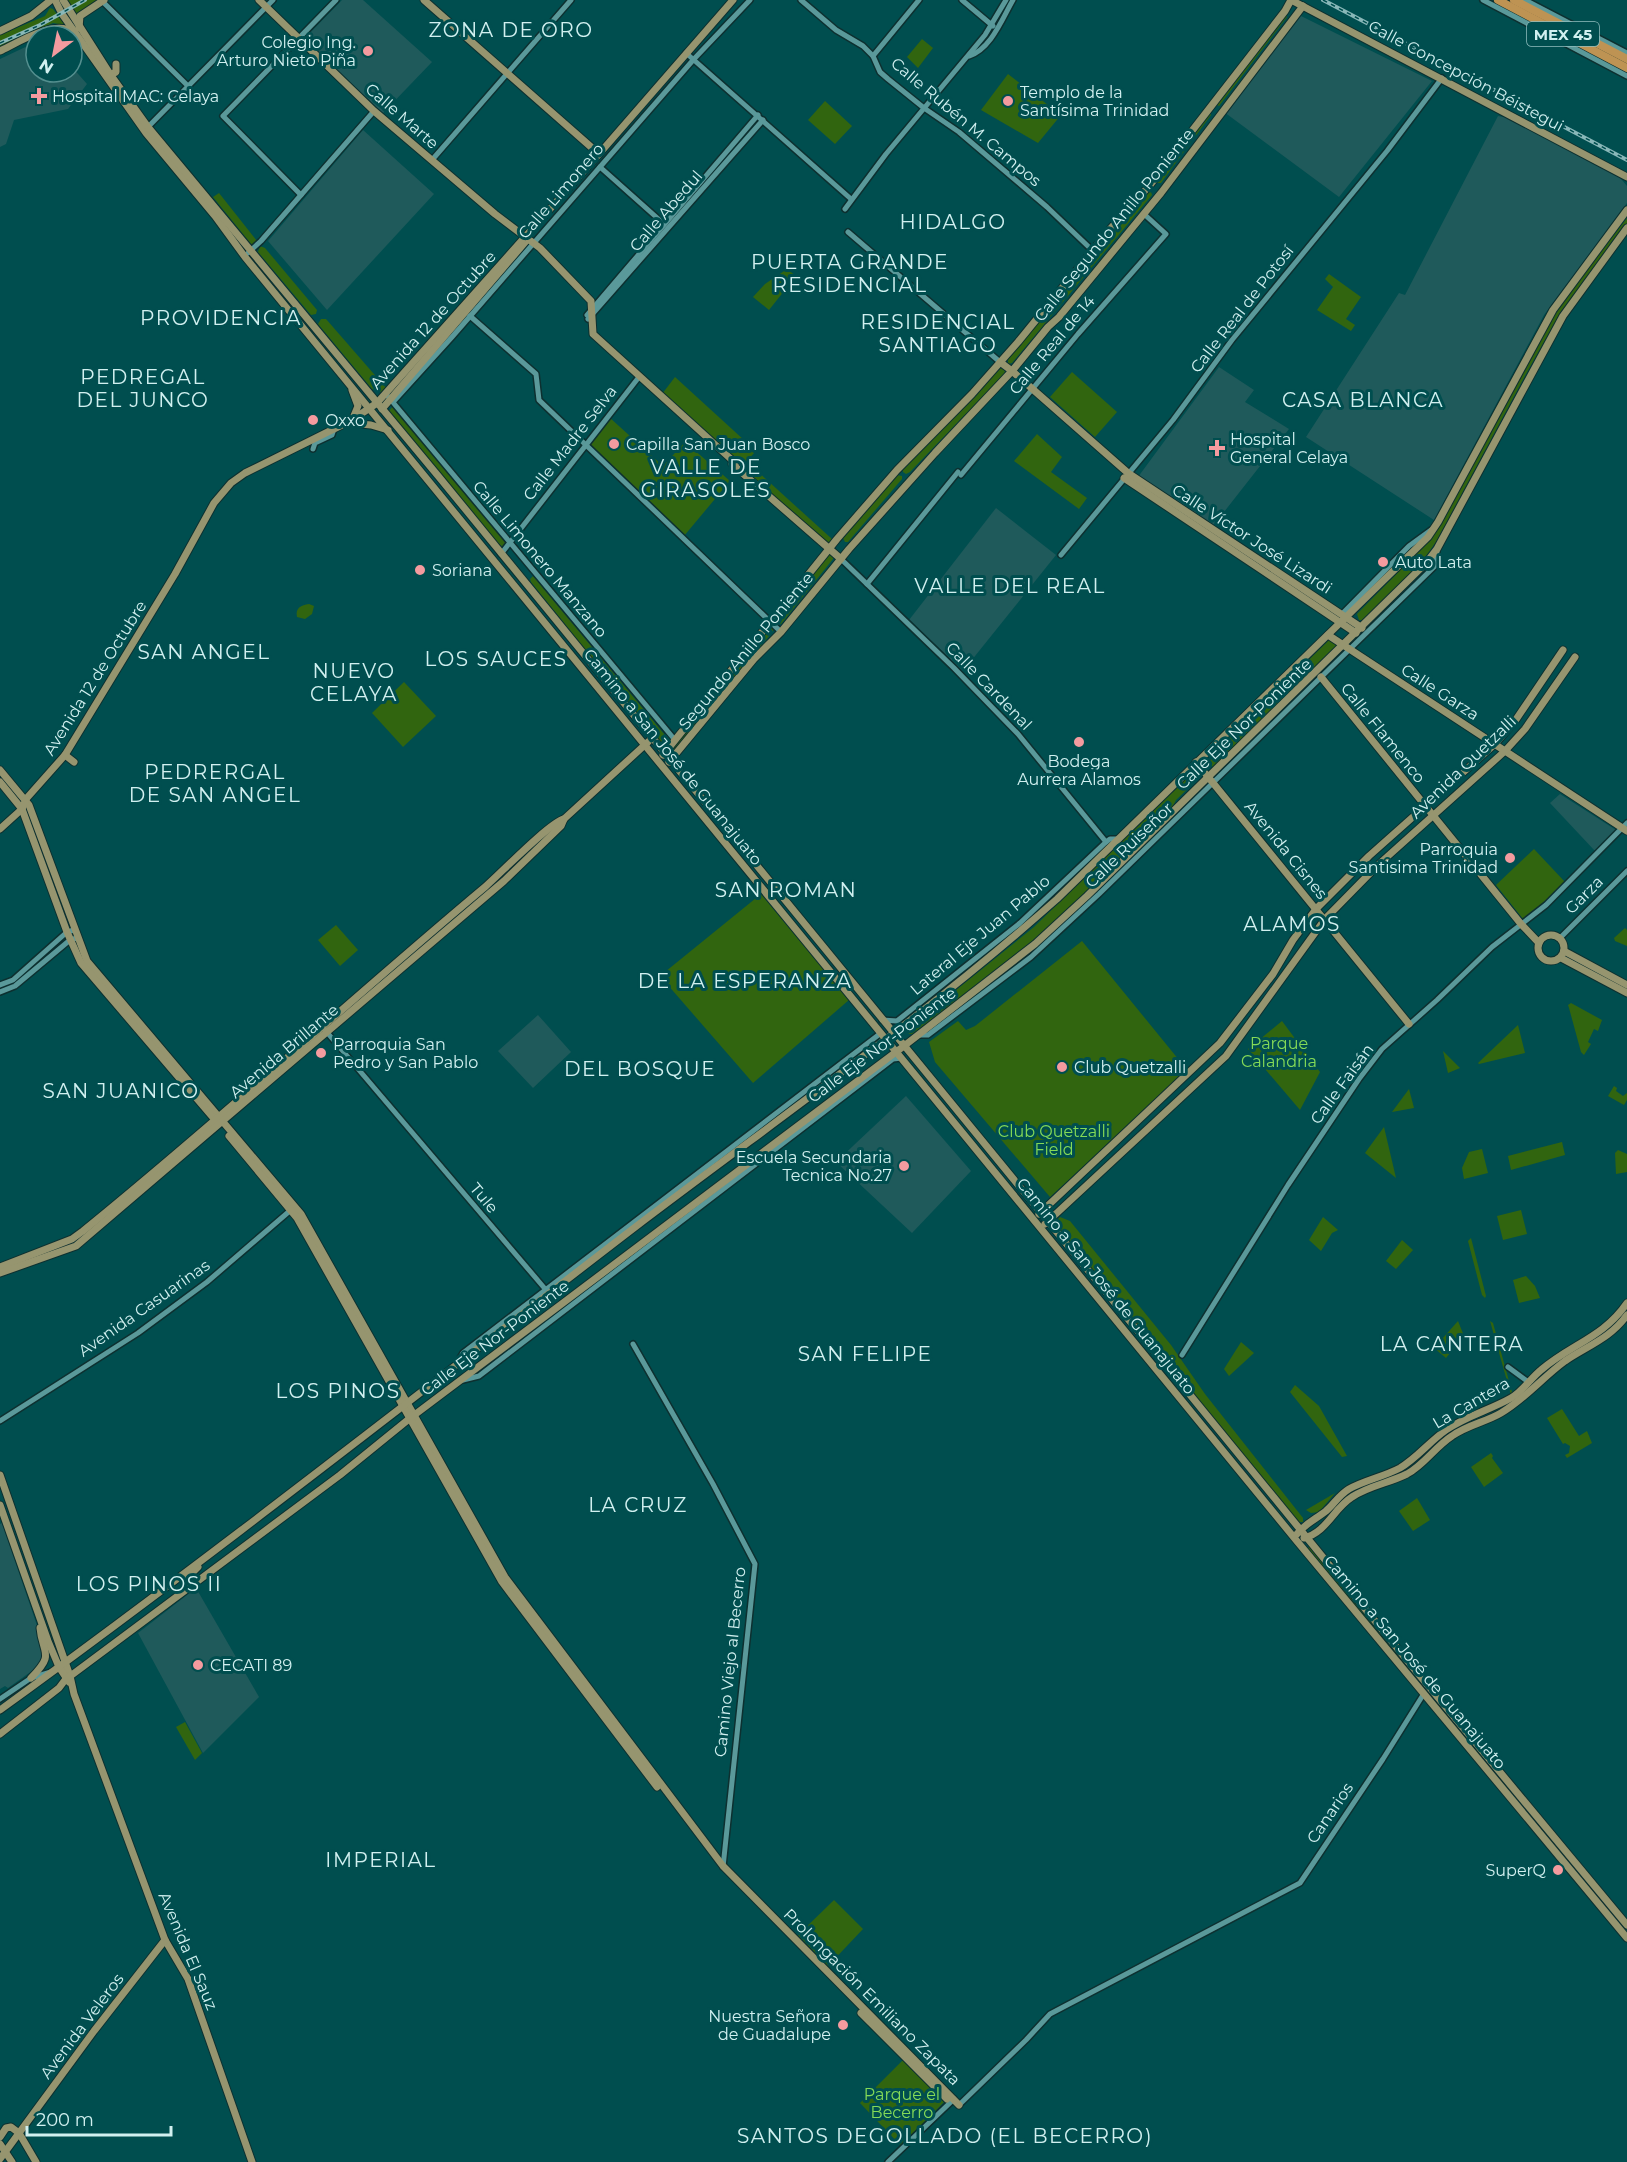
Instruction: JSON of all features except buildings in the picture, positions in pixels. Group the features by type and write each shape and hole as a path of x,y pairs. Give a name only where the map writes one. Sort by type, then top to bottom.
{"highway":[{"name":"MEX 45","path":"1498,0 1627,68"},
{"name":"MEX 45","path":"1514,0 1627,59"}],"main road":[{"path":"40,10 45,0"},
{"path":"0,32 40,10 53,0"},
{"name":"Camino a San José de Guanajuato","path":"53,0 69,24"},
{"name":"Camino a San José de Guanajuato","path":"63,0 78,24"},
{"path":"80,24 80,16 103,0"},
{"name":"Calle Marte","path":"259,0 374,111 530,242 587,303 590,314 590,336 841,559"},
{"path":"424,0 602,157"},
{"name":"Avenida 12 de Octubre","path":"690,56 733,0"},
{"name":"Avenida 12 de Octubre","path":"22,809 26,799 65,755 175,574 214,503 231,483 245,473 352,420 369,408 379,406 390,398 530,242 739,0"},
{"name":"Calle Concepción Béistegui","path":"1291,0 1627,177"},
{"name":"Calle Segundo Anillo Poniente","path":"829,549 897,470 1000,362 1092,250 1150,185 1285,11 1291,0"},
{"name":"Calle Segundo Anillo Poniente","path":"841,559 1059,317 1144,214 1303,6"},
{"name":"Camino a San José de Guanajuato","path":"84,35 108,76"},
{"path":"0,51 24,40"},
{"name":"Camino a San José de Guanajuato","path":"84,45 192,189 350,385 1423,1695 1627,1938"},
{"path":"108,76 116,72 116,64"},
{"name":"Camino a San José de Guanajuato","path":"146,129 223,216 1306,1538 1627,1925"},
{"path":"192,189 199,190 223,216"},
{"name":"Calle Eje Nor-Poniente","path":"0,1710 59,1668 405,1405 547,1291 884,1036 893,1033 996,953 1057,900 1428,537 1553,310 1627,210"},
{"name":"Calle Eje Nor-Poniente","path":"0,1734 166,1603 340,1475 412,1417 899,1054 904,1046 917,1035 1035,944 1087,896 1347,647 1359,630 1427,562 1437,549 1563,316 1627,228"},
{"name":"Calle Víctor José Lizardi","path":"1000,362 1032,388 1126,475 1359,630"},
{"path":"350,385 358,406 352,420"},
{"path":"361,424 389,431"},
{"name":"Segundo Anillo Poniente","path":"661,763 675,740 829,549"},
{"name":"Segundo Anillo Poniente","path":"661,763 670,761 748,666 781,632 841,559"},
{"name":"Calle Garza","path":"1328,635 1626,827"},
{"name":"Avenida Quetzalli","path":"1033,1219 1220,1043 1273,974 1293,940 1316,909 1369,856 1495,744 1515,721 1563,650"},
{"name":"Avenida Quetzalli","path":"1041,1228 1226,1056 1325,918 1356,885 1505,751 1525,729 1575,657"},
{"name":"Calle Flamenco","path":"1321,677 1521,924 1539,943"},
{"name":"Avenida Brillante","path":"0,1273 76,1246 324,1030 552,825 564,819 652,738"},
{"path":"65,755 74,762"},
{"name":"Avenida Cisnes","path":"1196,762 1409,1024"},
{"path":"0,770 26,799 35,819 72,935"},
{"path":"0,782 22,809 72,935 87,961 293,1208 412,1417"},
{"path":"0,829 22,809"},
{"path":"1548,935 1560,938 1563,942 1562,954 1552,962 1544,959 1538,952 1539,943 1548,935"},
{"path":"1562,954 1627,985"},
{"path":"1562,954 1627,993"},
{"name":"Avenida Brillante","path":"0,1268 72,1239 219,1121"},
{"name":"La Cantera","path":"1295,1539 1300,1530 1321,1515 1349,1489 1384,1476 1410,1462 1446,1430 1517,1395 1527,1381 1567,1351 1587,1341 1605,1328 1627,1303"},
{"name":"La Cantera","path":"1295,1539 1306,1538 1318,1533 1351,1497 1408,1473 1457,1432 1500,1414 1520,1401 1537,1383 1567,1360 1593,1346 1627,1315"},
{"path":"452,1368 461,1381"},
{"name":"Prolongación Emiliano Zapata","path":"412,1417 505,1577 722,1867"},
{"name":"Prolongación Emiliano Zapata","path":"412,1417 457,1505 502,1582 722,1867 837,1989 955,2102"},
{"name":"Avenida El Sauz","path":"0,1475 42,1596 59,1668"},
{"path":"291,1492 294,1503 299,1504"},
{"path":"278,1502 284,1505 285,1514"},
{"name":"Avenida El Sauz","path":"0,1505 59,1668 69,1680 165,1940 188,1979 252,2162"},
{"path":"9,1530 18,1527"},
{"path":"192,1584 189,1576 207,1556"},
{"path":"166,1603 182,1586 177,1578"},
{"path":"34,1600 42,1596"},
{"path":"31,1678 40,1668 47,1653 40,1630 42,1622"},
{"path":"59,1688 74,1694"},
{"name":"Avenida Veleros","path":"0,2158 165,1940"},
{"path":"0,2137 6,2128 11,2127 19,2133 36,2162"},
{"path":"0,2144 12,2162"}],"street":[{"path":"103,0 189,87"},
{"path":"146,129 273,0"},
{"path":"301,195 223,116 336,0"},
{"path":"432,160 571,0"},
{"path":"750,0 690,56 851,199"},
{"name":"Calle Rubén M. Campos","path":"801,0 836,30 863,46 873,56 880,72 924,108 959,132 1042,202 1092,250"},
{"path":"873,56 919,0"},
{"path":"962,0 994,27"},
{"path":"994,27 1006,0"},
{"path":"845,209 924,108 994,27 1013,0"},
{"path":"1483,0 1627,76"},
{"path":"1525,0 1627,53"},
{"path":"1285,11 1288,10 1295,16"},
{"name":"Calle Real de Potosí","path":"1061,555 1173,420 1232,340 1387,151 1442,78"},
{"path":"1211,106 1221,114"},
{"path":"245,256 261,241 374,111"},
{"name":"Calle Abedul","path":"590,314 664,224 760,117"},
{"name":"Calle Abedul","path":"590,314 760,117"},
{"name":"Calle Limonero","path":"390,398 470,316 530,242 600,167 602,157"},
{"path":"600,167 664,224"},
{"name":"Calle Real de 14","path":"867,584 959,473 1166,234 1144,214"},
{"path":"848,232 1000,362"},
{"path":"470,316 536,374 539,400 781,632"},
{"name":"Calle Madre Selva","path":"501,554 638,378"},
{"name":"Calle Limonero Manzano","path":"390,398 675,740"},
{"path":"313,449 315,443 332,435 334,429"},
{"path":"1211,779 1321,677 1347,647 1436,565 1437,549"},
{"name":"Calle Cardenal","path":"841,559 954,668 1018,734 1106,842"},
{"name":"Calle Faisán","path":"1182,1355 1288,1185 1359,1079 1382,1050 1492,947 1546,905 1626,827"},
{"path":"1106,842 1110,839 1119,839"},
{"name":"Lateral Eje Juan Pablo","path":"882,1019 897,1021 992,947 1106,842"},
{"name":"Garza","path":"1560,938 1627,872"},
{"path":"0,985 13,980 72,935"},
{"path":"0,992 15,986 72,935"},
{"name":"Tule","path":"324,1030 547,1291"},
{"name":"Avenida Casuarinas","path":"0,1421 155,1321 207,1282 293,1208"},
{"name":"Camino Viejo al Becerro","path":"633,1344 746,1544 755,1564 722,1867"},
{"path":"1508,1367 1527,1381"},
{"path":"1321,1515 1322,1521 1327,1523"},
{"path":"0,1699 31,1678 59,1668"},
{"name":"Canarios","path":"955,2102 1026,2040 1050,2014 1300,1883 1423,1695"},
{"path":"888,2162 955,2102"}],"shaded area":[{"name":"Colegio Ing. Arturo Nieto Piña","path":"342,0 363,0 432,62 383,113 304,39"},
{"path":"1299,15 1432,81 1339,197 1224,112"},
{"name":"Hospital MAC: Celaya","path":"24,48 24,84 84,84 84,81 87,84 68,109 14,120 6,144 0,147 0,59"},
{"path":"1498,116 1509,118 1617,174 1627,186 1627,203 1544,315 1434,520 1306,437 1399,293 1405,295"},
{"path":"363,130 434,194 327,310 268,241"},
{"name":"Hospital General Celaya","path":"1219,367 1254,390 1245,402 1289,429 1213,526 1138,477"},
{"path":"996,508 1056,555 963,671 909,620"},
{"path":"1560,794 1616,830 1595,851 1550,803"},
{"path":"538,1015 571,1052 533,1088 498,1051"},
{"name":"Escuela Secundaria Tecnica No.27","path":"906,1096 971,1171 912,1233 836,1162"},
{"path":"2,1523 44,1646 42,1660 36,1668 8,1688 5,1686 0,1689 0,1524"},
{"name":"CECATI 89","path":"196,1588 259,1697 203,1753 138,1633"}],"green space":[{"path":"66,0 99,0 75,15"},
{"path":"50,8 53,9 64,24 26,24 45,16"},
{"path":"1286,13 1287,17 1219,106 1215,104"},
{"path":"24,25 24,36 0,47 0,35"},
{"path":"922,39 933,48 918,68 907,57"},
{"path":"1008,74 1061,115 1038,143 981,110"},
{"path":"825,101 852,126 835,144 808,120"},
{"path":"1211,112 1161,183 1156,183 1155,181"},
{"path":"1147,189 1150,189 1152,195 1012,363 1008,364 1008,359"},
{"path":"219,193 257,241 256,246 251,244 213,197"},
{"path":"1627,218 1627,224 1560,313 1436,542 1385,602 1366,620 1359,620 1357,614 1431,539 1559,307"},
{"path":"260,246 265,248 317,310 316,314 311,315 258,252"},
{"path":"787,269 796,276 769,310 753,297 765,284"},
{"path":"1329,274 1361,297 1346,319 1355,325 1351,331 1317,310 1333,287 1325,279"},
{"path":"321,319 326,319 387,389 384,393 372,389 318,324"},
{"path":"1001,368 1005,371 1004,374 910,472 906,474 903,472 903,469"},
{"path":"1072,372 1117,412 1095,437 1050,397"},
{"path":"675,377 756,451 743,465 662,394"},
{"path":"393,406 507,544 503,547 499,544 389,411"},
{"path":"609,417 663,466 685,442 730,481 684,536 587,446"},
{"path":"1037,434 1062,457 1051,472 1087,498 1079,509 1014,461"},
{"path":"751,468 832,539 829,545 750,475 748,471"},
{"path":"897,475 902,476 902,479 848,542 845,542 843,538"},
{"path":"829,554 834,556 833,559 781,624 776,624 776,620"},
{"path":"533,576 669,740 667,745 662,745 531,582 530,579"},
{"path":"309,604 314,606 312,614 305,619 297,617 299,607"},
{"path":"770,625 774,629 772,632 679,750 671,756 668,752"},
{"path":"1330,639 1339,646 1213,767 1207,764 1230,737"},
{"path":"404,682 436,716 403,747 372,713"},
{"path":"1194,771 1199,778 1176,800 1172,808 1056,921 990,976 909,1034 907,1031 909,1028 1034,927"},
{"path":"1534,849 1565,882 1544,904 1523,919 1496,885"},
{"path":"761,894 849,1000 753,1083 660,976"},
{"path":"336,925 358,950 340,966 318,940"},
{"path":"1625,928 1627,946 1615,941 1614,938"},
{"name":"Club Quetzalli","path":"1082,941 1188,1071 1050,1197 935,1062 929,1042 958,1021 966,1030 975,1026"},
{"path":"1571,1003 1602,1020 1598,1031 1594,1029 1588,1042 1591,1044 1584,1055 1581,1052 1568,1005"},
{"name":"Parque Calandria","path":"1282,1021 1320,1072 1300,1110 1248,1049"},
{"path":"1518,1025 1525,1053 1478,1063"},
{"path":"1443,1051 1460,1068 1448,1073"},
{"path":"1614,1086 1617,1088 1616,1091 1623,1096 1627,1093 1624,1105 1608,1096"},
{"path":"1409,1089 1414,1108 1392,1112"},
{"path":"1384,1127 1396,1178 1365,1153"},
{"path":"1562,1142 1565,1155 1511,1170 1508,1156"},
{"path":"1482,1149 1488,1173 1464,1179 1462,1168 1469,1152"},
{"path":"1618,1150 1627,1154 1627,1172 1616,1174 1615,1153"},
{"path":"1521,1210 1527,1234 1503,1240 1497,1216"},
{"path":"1060,1217 1070,1221 1171,1345 1205,1394 1303,1518 1303,1522 1299,1522 1054,1223"},
{"path":"1323,1217 1338,1230 1332,1233 1321,1251 1309,1240"},
{"path":"1471,1238 1485,1298 1482,1295 1468,1241"},
{"path":"1402,1240 1413,1250 1396,1269 1386,1261"},
{"path":"1526,1276 1535,1286 1540,1298 1519,1303 1513,1280"},
{"path":"1458,1321 1464,1336 1446,1358 1434,1348"},
{"path":"1490,1321 1493,1323 1511,1395"},
{"path":"1241,1342 1254,1353 1229,1376 1224,1369"},
{"path":"1295,1385 1319,1406 1347,1456 1342,1457 1290,1392"},
{"path":"1562,1409 1579,1436 1587,1431 1592,1443 1567,1458 1565,1455 1569,1453 1570,1446 1563,1444 1547,1418"},
{"path":"1491,1453 1503,1473 1484,1487 1471,1467"},
{"path":"1335,1493 1319,1512 1311,1513 1306,1510"},
{"path":"1417,1498 1430,1520 1413,1531 1399,1511"},
{"path":"1310,1546 1592,1887 1589,1889 1308,1548"},
{"path":"185,1722 202,1753 195,1760 176,1727"},
{"path":"834,1900 863,1929 828,1966 798,1935"},
{"name":"Parque el Becerro","path":"903,2060 944,2102 901,2146 860,2103"}],"railway":[{"path":"0,43 40,25 85,0"},
{"path":"1323,0 1627,160"}],"place":[{"name":"Colegio Ing. Arturo Nieto Piña","path":"368,51"},
{"name":"Hospital MAC: Celaya","path":"39,96"},
{"name":"Templo de la Santísima Trinidad","path":"1008,101"},
{"name":"Oxxo","path":"313,420"},
{"name":"Capilla San Juan Bosco","path":"614,444"},
{"name":"Hospital General Celaya","path":"1217,448"},
{"name":"Auto Lata","path":"1383,562"},
{"name":"Soriana","path":"420,570"},
{"name":"Bodega Aurrera Alamos","path":"1079,742"},
{"name":"Parroquia Santisima Trinidad","path":"1510,858"},
{"name":"Parroquia San Pedro y San Pablo","path":"321,1053"},
{"name":"Club Quetzalli","path":"1062,1067"},
{"name":"Escuela Secundaria Tecnica No.27","path":"904,1166"},
{"name":"CECATI 89","path":"198,1665"},
{"name":"SuperQ","path":"1558,1870"},
{"name":"Nuestra Señora de Guadalupe","path":"843,2025"}],"district":[{"name":"ZONA DE ORO","path":"511,30"},
{"name":"HIDALGO","path":"953,222"},
{"name":"PUERTA GRANDE RESIDENCIAL","path":"850,274"},
{"name":"PROVIDENCIA","path":"221,318"},
{"name":"RESIDENCIAL SANTIAGO","path":"938,334"},
{"name":"PEDREGAL DEL JUNCO","path":"143,388"},
{"name":"CASA BLANCA","path":"1363,400"},
{"name":"VALLE DE GIRASOLES","path":"706,478"},
{"name":"VALLE DEL REAL","path":"1010,586"},
{"name":"SAN ANGEL","path":"204,652"},
{"name":"LOS SAUCES","path":"496,659"},
{"name":"NUEVO CELAYA","path":"354,682"},
{"name":"PEDRERGAL DE SAN ANGEL","path":"215,784"},
{"name":"SAN ROMAN","path":"786,890"},
{"name":"ALAMOS","path":"1292,924"},
{"name":"DE LA ESPERANZA","path":"745,981"},
{"name":"DEL BOSQUE","path":"640,1069"},
{"name":"SAN JUANICO","path":"121,1091"},
{"name":"LA CANTERA","path":"1452,1344"},
{"name":"SAN FELIPE","path":"865,1354"},
{"name":"LOS PINOS","path":"338,1391"},
{"name":"LA CRUZ","path":"638,1505"},
{"name":"LOS PINOS II","path":"149,1584"},
{"name":"IMPERIAL","path":"381,1860"},
{"name":"SANTOS DEGOLLADO (EL BECERRO)","path":"945,2136"}],"park label":[{"name":"Club Quetzalli Field","path":"1054,1140"}]}
